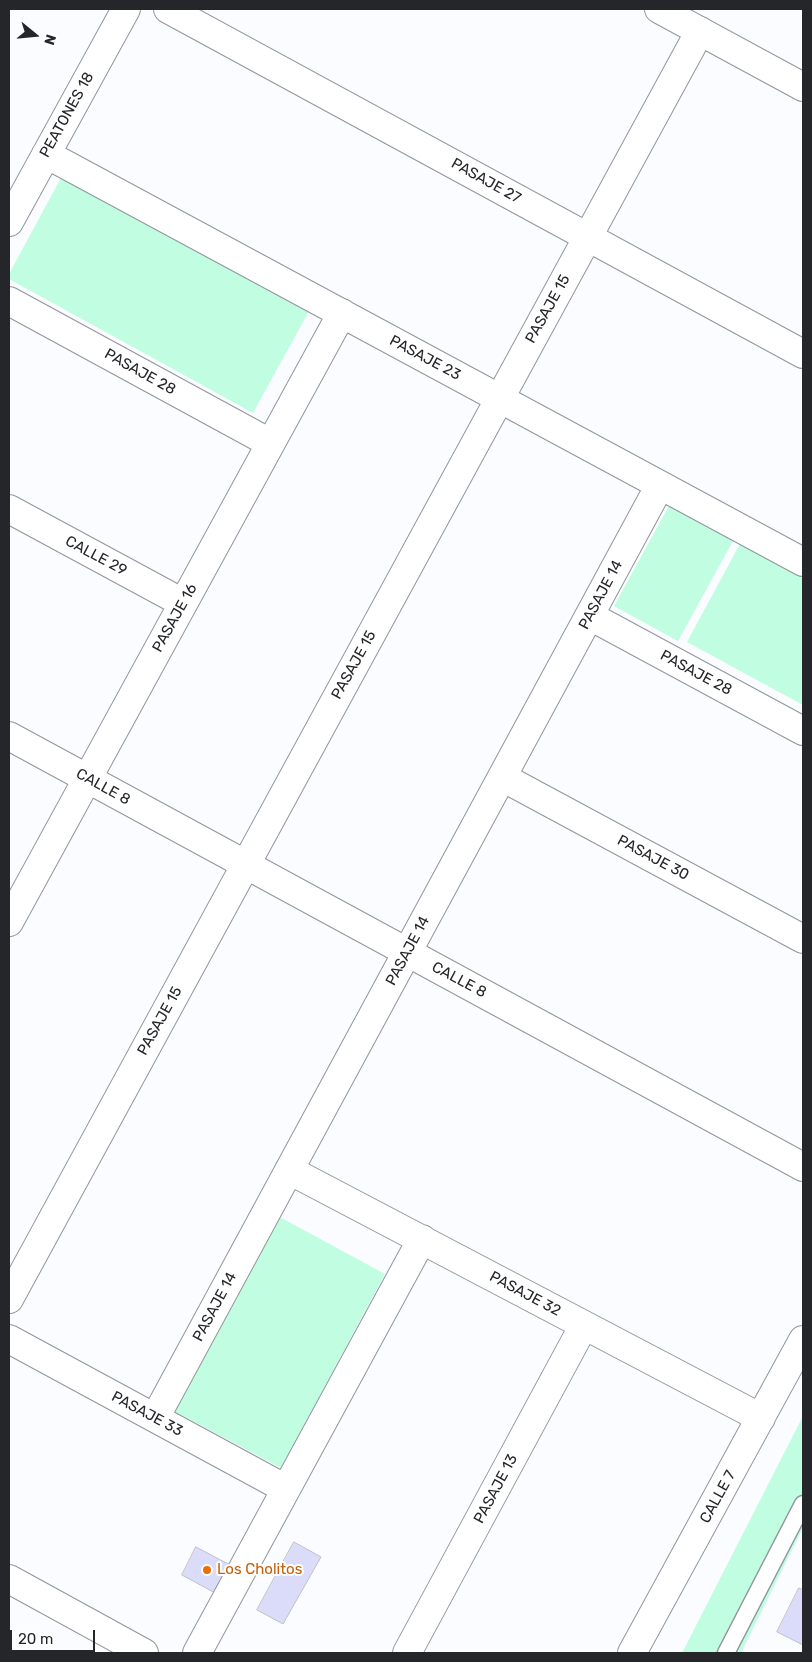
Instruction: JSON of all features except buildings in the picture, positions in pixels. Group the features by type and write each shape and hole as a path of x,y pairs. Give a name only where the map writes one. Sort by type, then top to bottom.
{"street":[{"name":"PEATONES 18","path":"9,222 126,9"},
{"name":"PASAJE 27","path":"168,9 803,354"},
{"path":"659,9 803,88"},
{"name":"PASAJE 15","path":"9,1299 700,31"},
{"name":"PASAJE 23","path":"46,154 803,562"},
{"name":"PASAJE 28","path":"9,301 270,444"},
{"name":"PASAJE 16","path":"9,922 342,313"},
{"name":"PASAJE 14","path":"155,1418 660,485"},
{"name":"CALLE 29","path":"9,509 183,603"},
{"name":"PASAJE 28","path":"590,616 803,730"},
{"name":"CALLE 8","path":"9,736 803,1167"},
{"name":"PASAJE 30","path":"502,776 803,939"},
{"name":"PASAJE 32","path":"289,1170 761,1418"},
{"path":"196,1653 422,1239"},
{"name":"PASAJE 13","path":"407,1653 584,1325"},
{"name":"PASAJE 33","path":"9,1339 286,1489"},
{"name":"CALLE 7","path":"633,1653 803,1340"},
{"path":"9,1579 144,1653"}],"lane":[{"path":"726,1653 803,1504"}],"green space":[{"path":"62,176 309,311 253,413 9,279 9,274"},
{"path":"670,504 734,539 678,641 614,606"},
{"path":"742,540 803,573 803,705 687,642"},
{"path":"276,1215 385,1274 281,1468 172,1410"},
{"path":"802,1418 803,1528 741,1653 682,1653"}],"place":[{"name":"Los Cholitos","path":"207,1570"}]}
